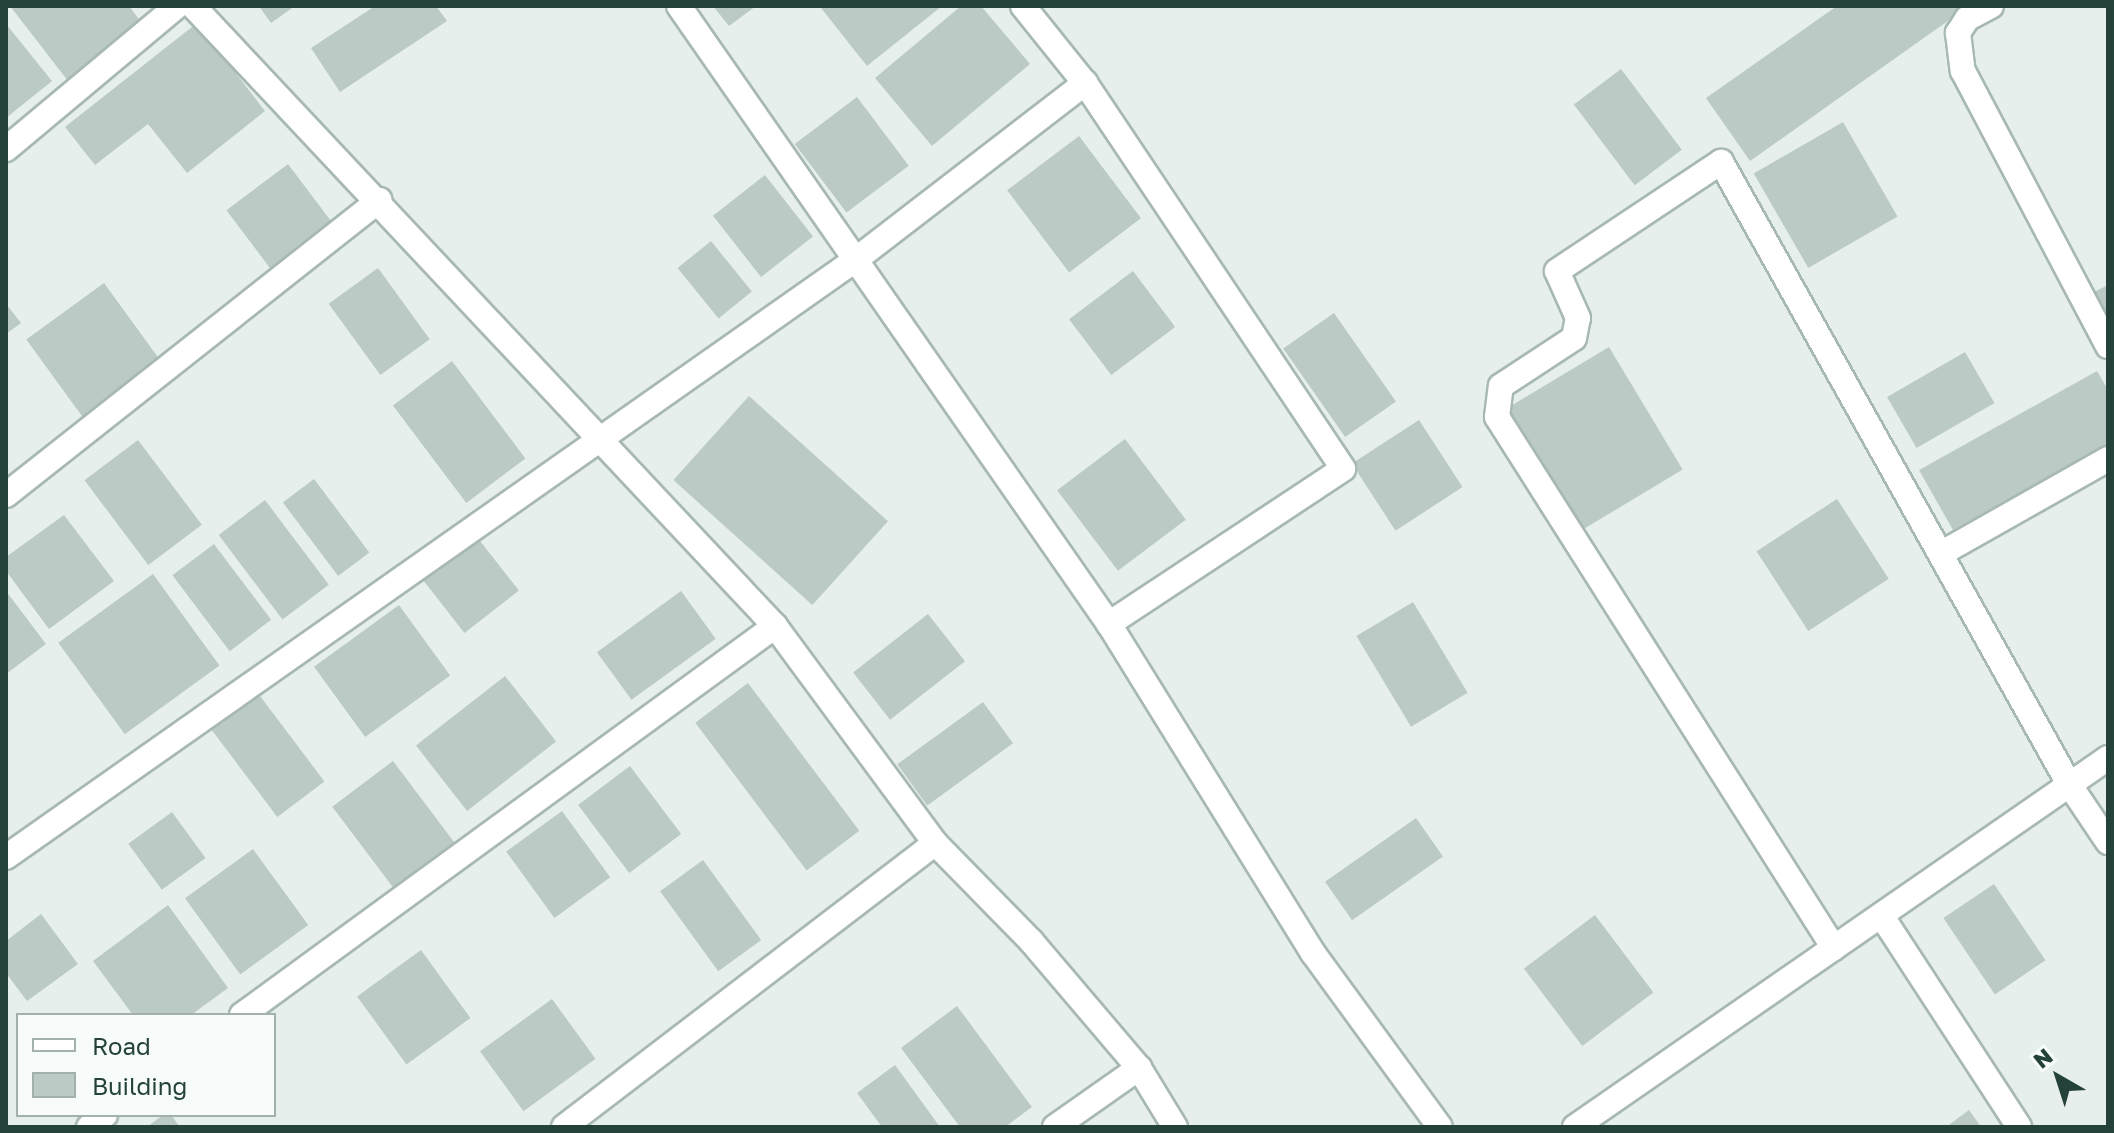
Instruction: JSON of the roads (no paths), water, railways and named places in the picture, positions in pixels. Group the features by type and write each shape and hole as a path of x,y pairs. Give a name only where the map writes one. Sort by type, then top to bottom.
{"street":[{"path":"6,149 177,6"},
{"path":"193,6 380,200 595,439 775,626 935,843 1031,941 1139,1068 1175,1127"},
{"path":"679,6 858,258 1109,624 1313,953 1440,1127"},
{"path":"1023,6 1085,83 1343,469 1109,624"},
{"path":"1991,6 1967,19 1958,33 1963,71 2108,346"},
{"path":"6,857 595,439 858,258 1085,83"},
{"path":"1834,948 1497,417 1501,386 1574,338 1578,318 1557,271 1721,162 2069,784 2108,842"},
{"path":"6,495 380,200"},
{"path":"1942,553 2108,459"},
{"path":"245,1013 775,626"},
{"path":"1575,1127 1834,948 1883,918 2108,758"},
{"path":"564,1127 935,843"},
{"path":"1883,918 2019,1127"},
{"path":"1055,1127 1139,1068"}]}
